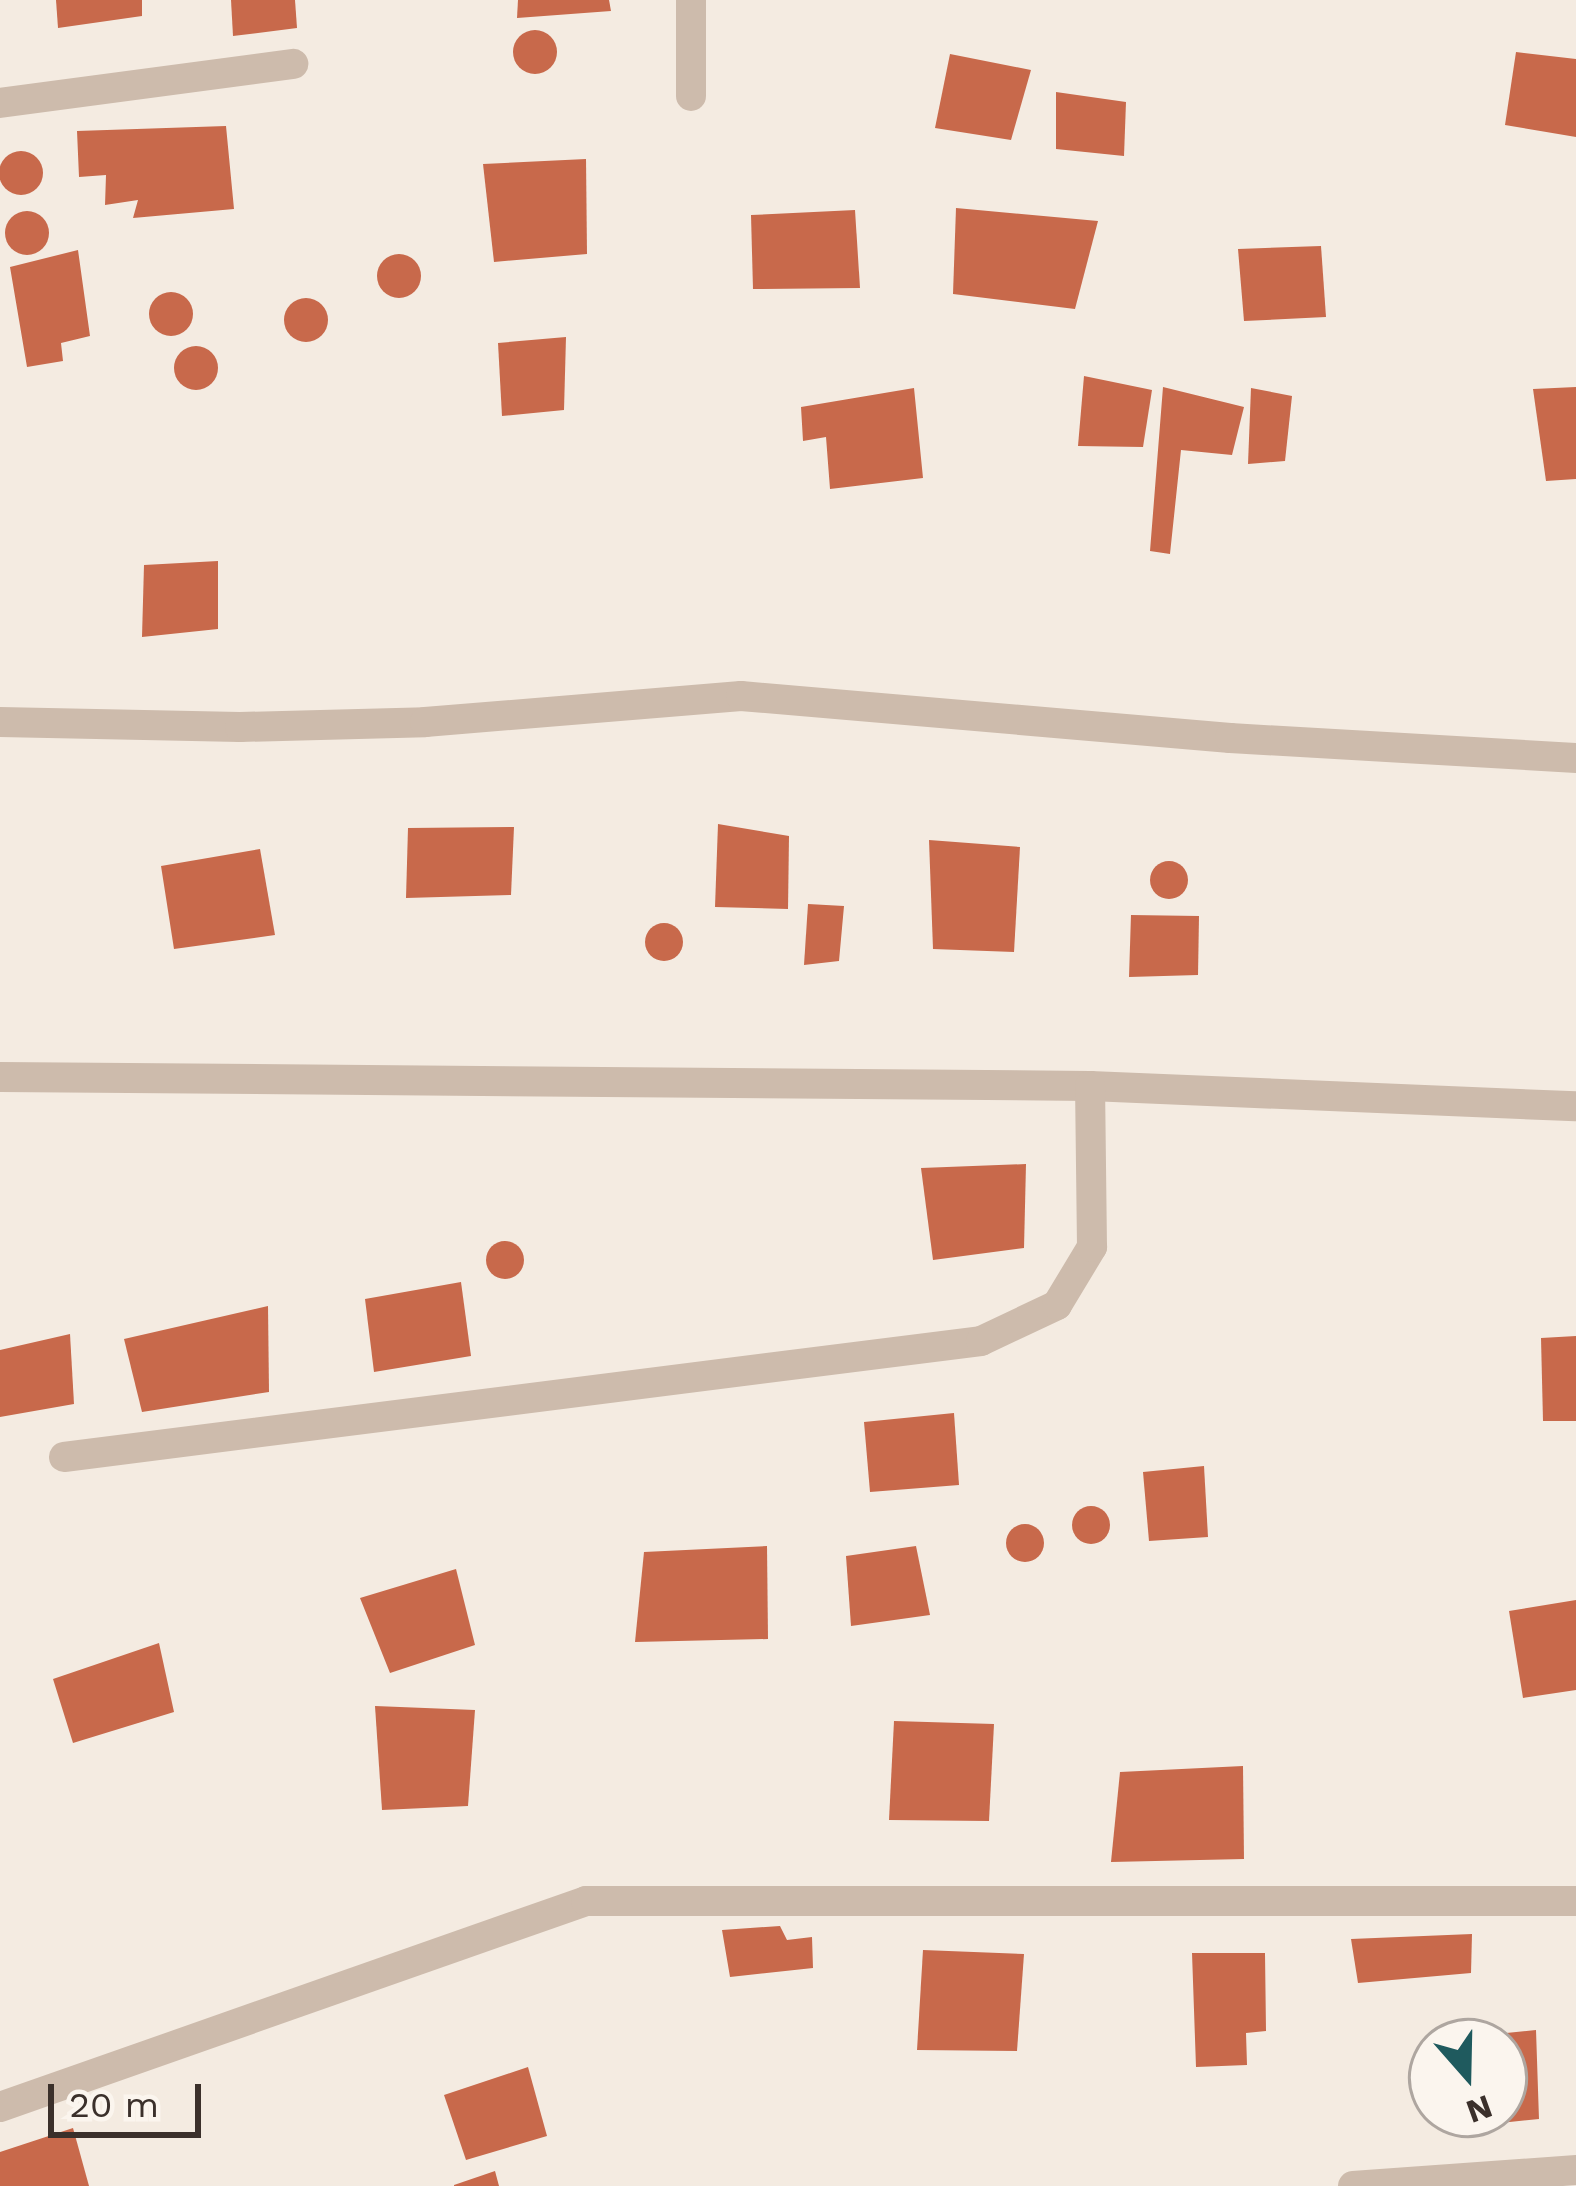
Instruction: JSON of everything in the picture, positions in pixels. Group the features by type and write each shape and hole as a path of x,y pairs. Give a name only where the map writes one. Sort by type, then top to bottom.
{"street":[{"path":"691,0 691,96"},
{"path":"0,103 293,64"},
{"path":"0,722 240,728 424,722 741,697 1230,738 1576,758"},
{"path":"0,1077 1090,1086 1576,1106"},
{"path":"64,1457 981,1341 1057,1305 1092,1247 1090,1086"},
{"path":"0,2108 586,1901 1576,1901"},
{"path":"1353,2186 1576,2170"}],"building":[{"path":"56,0 142,0 142,16 58,28"},
{"path":"231,0 295,0 297,28 233,36"},
{"path":"518,0 609,0 611,11 517,18"},
{"path":"535,30 551,36 557,52 551,68 535,74 519,68 513,52 519,36"},
{"path":"1516,52 1576,59 1576,137 1505,125"},
{"path":"950,54 1031,70 1011,140 935,128"},
{"path":"1056,92 1126,102 1124,156 1056,149"},
{"path":"226,126 234,209 133,218 138,200 105,205 106,175 79,177 77,131"},
{"path":"21,151 37,157 43,173 37,189 21,195 5,189 -1,173 5,157"},
{"path":"586,159 587,254 494,262 483,164"},
{"path":"956,208 1098,221 1075,309 953,294"},
{"path":"855,210 860,288 753,289 751,215"},
{"path":"27,211 43,217 49,233 43,249 27,255 11,249 5,233 11,217"},
{"path":"1321,246 1326,317 1244,321 1238,249"},
{"path":"78,250 90,336 61,343 63,361 27,367 10,267"},
{"path":"399,254 415,260 421,276 415,292 399,298 383,292 377,276 383,260"},
{"path":"171,292 187,298 193,314 187,330 171,336 155,330 149,314 155,298"},
{"path":"306,298 322,304 328,320 322,336 306,342 290,336 284,320 290,304"},
{"path":"566,337 564,410 502,416 498,343"},
{"path":"196,346 212,352 218,368 212,384 196,390 180,384 174,368 180,352"},
{"path":"1084,376 1152,390 1143,447 1078,446"},
{"path":"1163,387 1244,407 1232,455 1181,450 1170,554 1150,551"},
{"path":"1576,387 1576,479 1546,481 1533,389"},
{"path":"914,388 923,478 830,489 826,437 803,441 801,407"},
{"path":"1251,388 1292,396 1285,461 1248,464"},
{"path":"218,561 218,629 142,637 144,565"},
{"path":"718,824 789,836 788,909 715,907"},
{"path":"514,827 511,895 406,898 408,828"},
{"path":"929,840 1020,847 1014,952 933,949"},
{"path":"260,849 275,935 174,949 161,866"},
{"path":"1169,861 1183,866 1188,880 1183,894 1169,899 1155,894 1150,880 1155,866"},
{"path":"808,904 844,906 839,961 804,965"},
{"path":"1131,915 1199,916 1198,975 1129,977"},
{"path":"664,923 678,928 683,942 678,956 664,961 650,956 645,942 650,928"},
{"path":"1026,1164 1024,1248 933,1260 921,1168"},
{"path":"505,1241 519,1246 524,1260 519,1274 505,1279 491,1274 486,1260 491,1246"},
{"path":"461,1282 471,1356 374,1372 365,1299"},
{"path":"268,1306 269,1392 142,1412 124,1339"},
{"path":"70,1334 74,1404 0,1417 0,1350"},
{"path":"1576,1336 1576,1421 1543,1421 1541,1338"},
{"path":"954,1413 959,1485 870,1492 864,1422"},
{"path":"1204,1466 1208,1537 1149,1541 1143,1472"},
{"path":"1091,1506 1105,1511 1110,1525 1105,1539 1091,1544 1077,1539 1072,1525 1077,1511"},
{"path":"1025,1524 1039,1529 1044,1543 1039,1557 1025,1562 1011,1557 1006,1543 1011,1529"},
{"path":"767,1546 768,1639 635,1642 644,1552"},
{"path":"916,1546 930,1615 851,1626 846,1556"},
{"path":"456,1569 475,1645 390,1673 360,1598"},
{"path":"1576,1600 1576,1690 1523,1698 1509,1611"},
{"path":"159,1643 174,1712 73,1743 53,1679"},
{"path":"375,1706 475,1710 468,1806 382,1810"},
{"path":"894,1721 994,1724 989,1821 889,1820"},
{"path":"1243,1766 1244,1859 1111,1862 1120,1772"},
{"path":"780,1926 787,1940 812,1937 813,1968 730,1977 722,1930"},
{"path":"1472,1934 1471,1973 1358,1983 1351,1939"},
{"path":"923,1950 1024,1954 1017,2051 917,2050"},
{"path":"1192,1953 1265,1953 1266,2031 1246,2033 1247,2065 1196,2067"},
{"path":"1536,2030 1539,2119 1528,2120 1528,2031"},
{"path":"528,2067 547,2136 466,2160 444,2095"},
{"path":"73,2128 89,2186 0,2186 0,2152"},
{"path":"495,2171 499,2186 454,2186 454,2185"}]}
